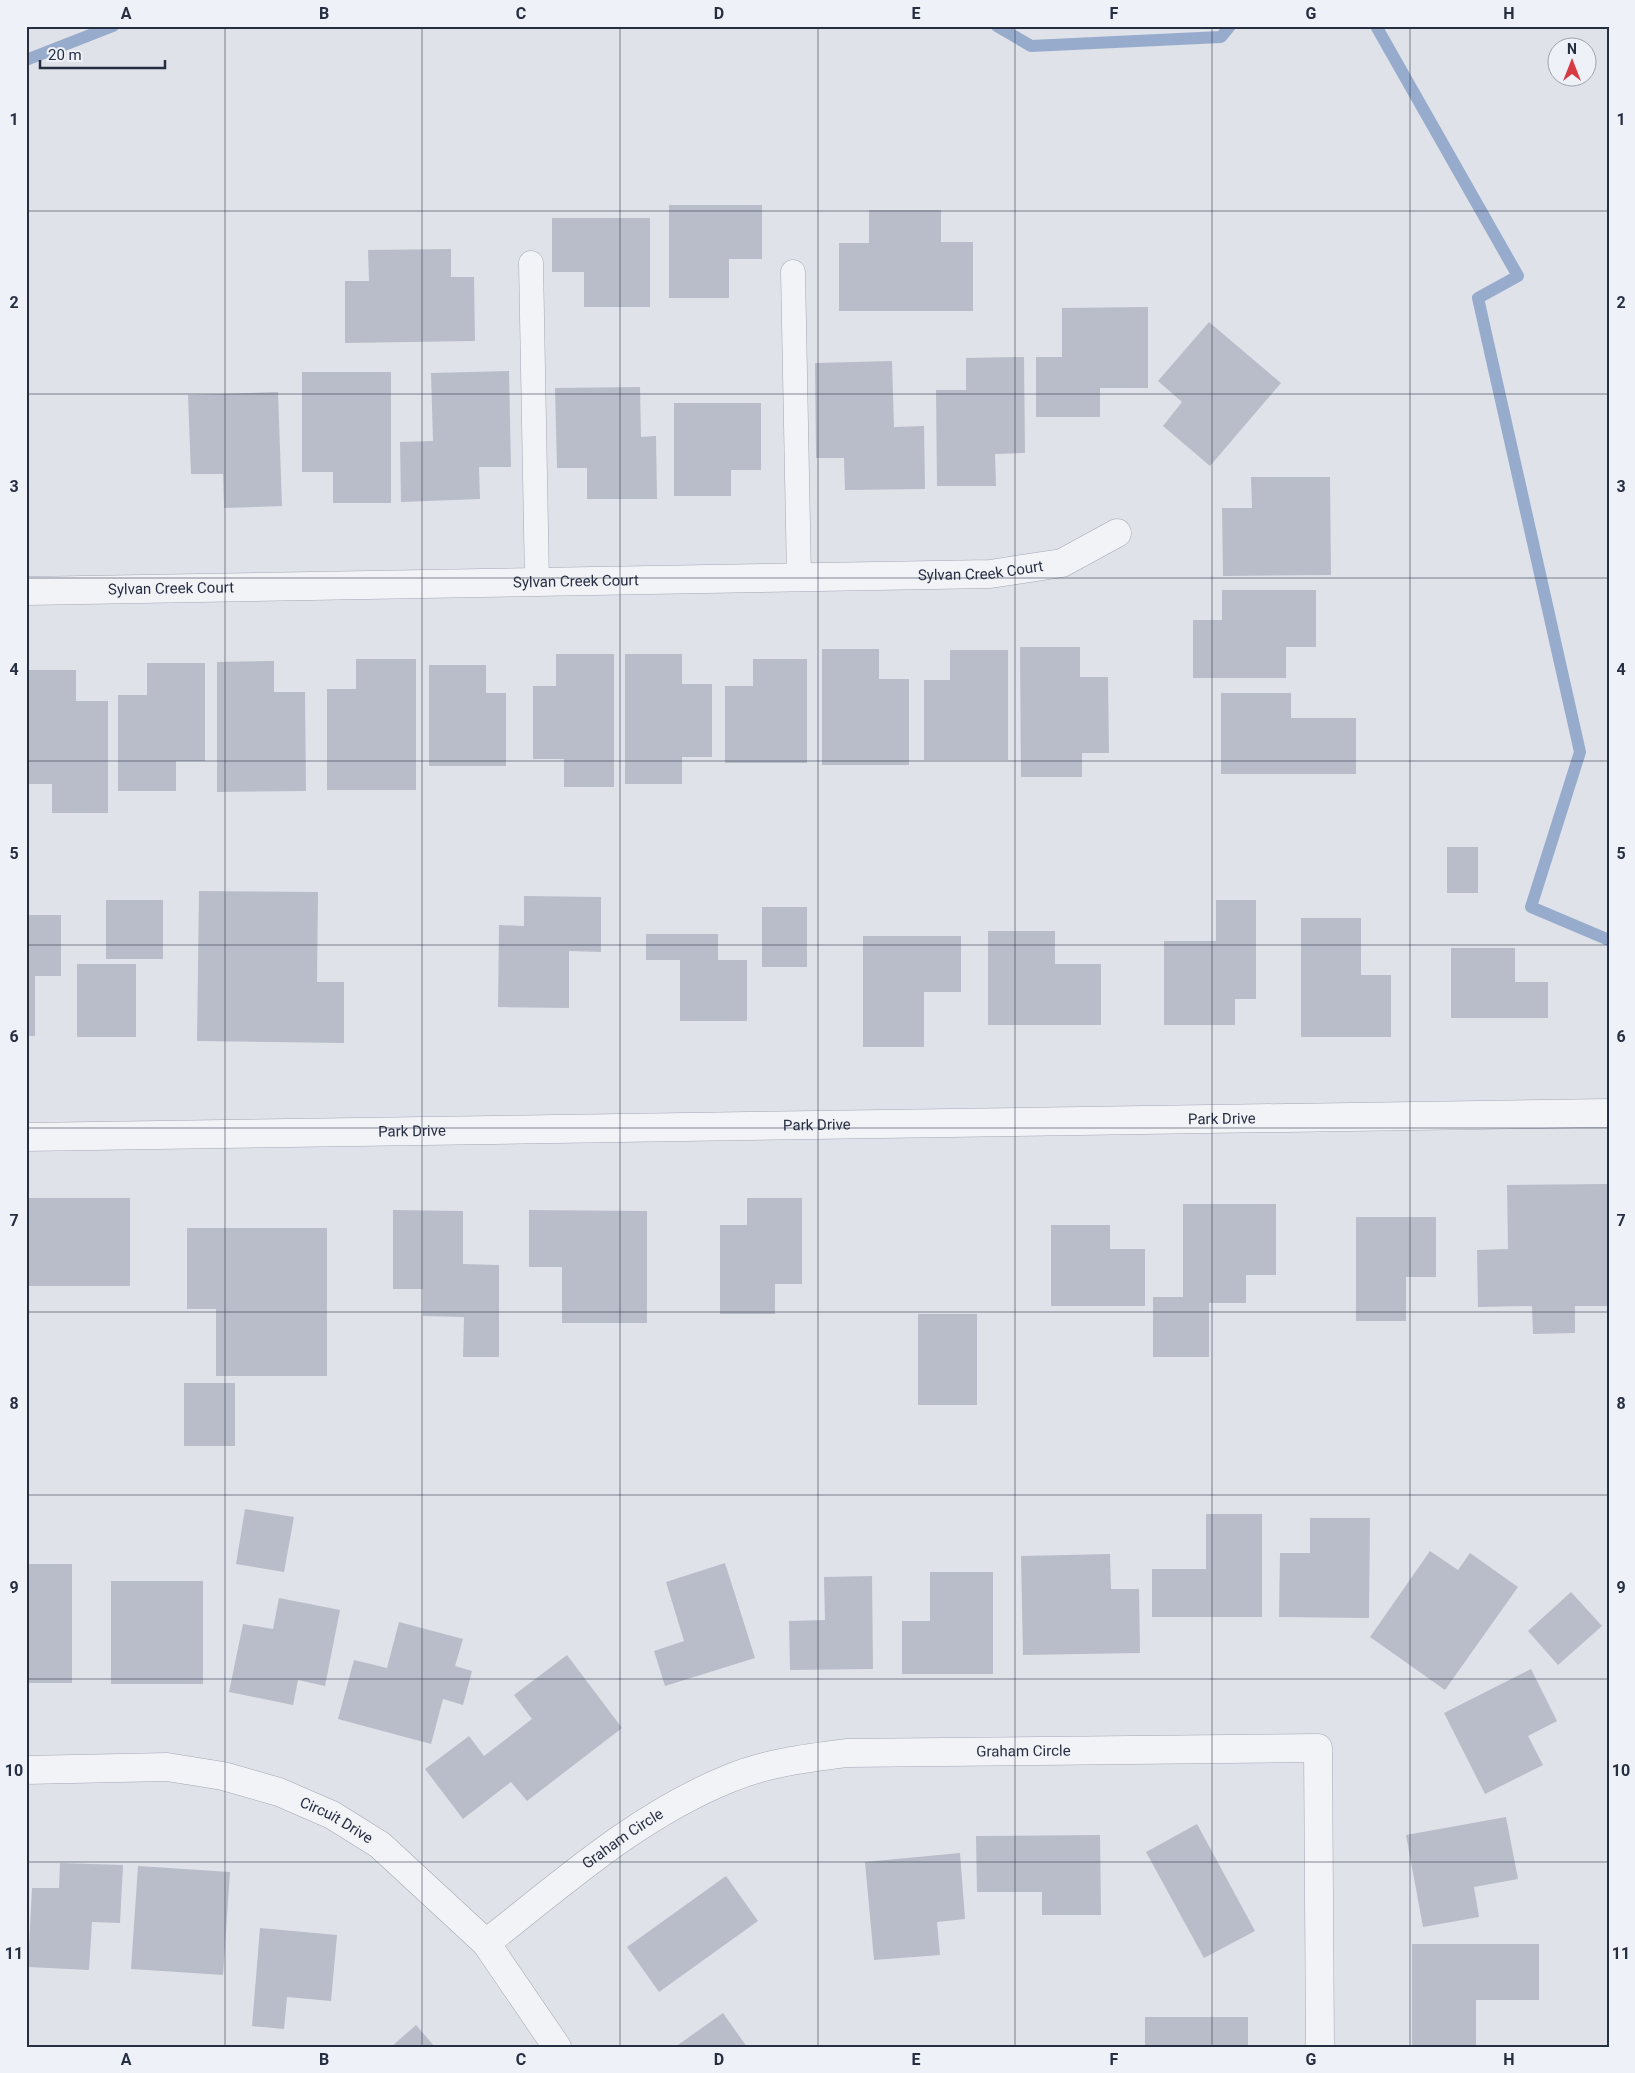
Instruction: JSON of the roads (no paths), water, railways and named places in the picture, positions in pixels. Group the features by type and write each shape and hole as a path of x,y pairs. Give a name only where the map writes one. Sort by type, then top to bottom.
{"street":[{"name":"Sylvan Creek Court","path":"26,591 990,574 1062,563 1117,534"},
{"name":"Park Drive","path":"26,1137 1609,1113"},
{"name":"Graham Circle","path":"486,1943 620,1839 675,1804 730,1778 787,1761 847,1753 1318,1748 1320,2047"},
{"name":"Circuit Drive","path":"26,1770 167,1767 223,1776 279,1792 332,1815 380,1845 486,1943 557,2047"}],"lane":[{"path":"531,262 538,582"},
{"path":"793,272 799,577"}],"waterway":[{"path":"26,60 113,26"},
{"path":"997,26 1031,46 1221,37 1230,26"},
{"path":"1376,26 1518,276 1478,298 1580,752 1531,907 1609,940"}]}
